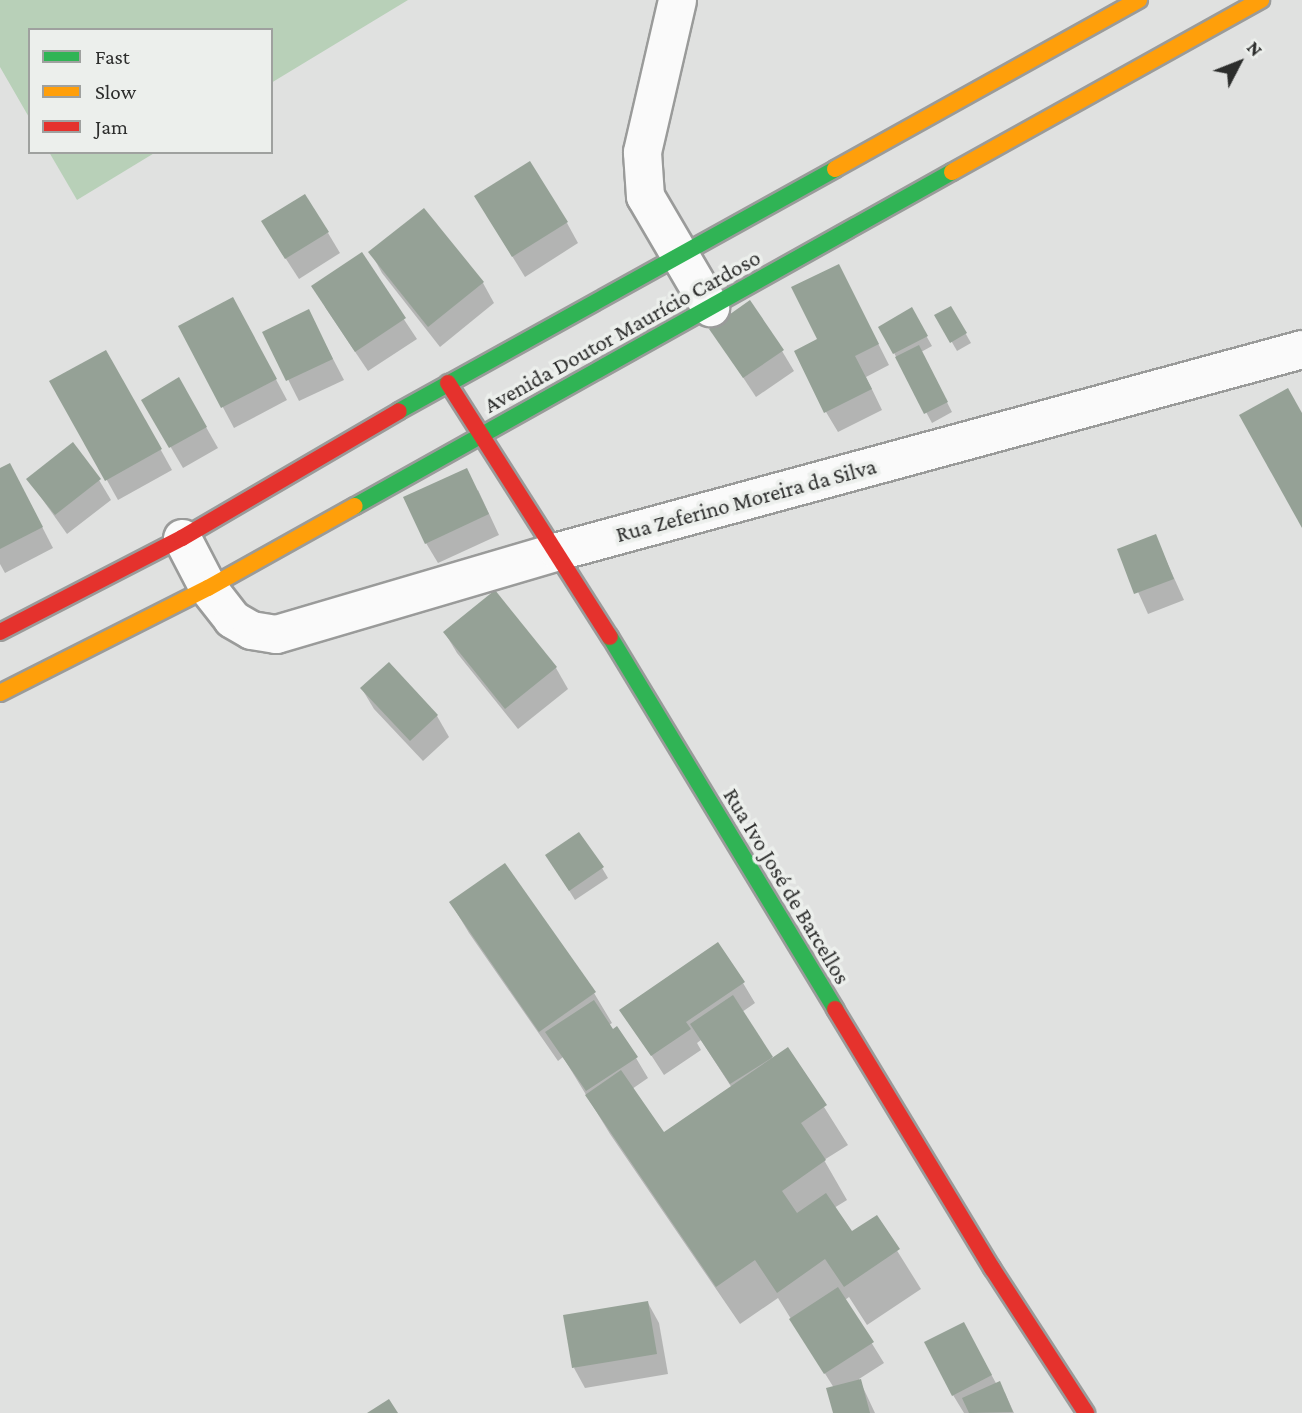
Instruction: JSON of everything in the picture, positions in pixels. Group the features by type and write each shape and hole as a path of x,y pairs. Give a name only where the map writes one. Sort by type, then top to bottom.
{"street":[{"path":"677,0 642,152 645,196 710,307"},
{"name":"Avenida Doutor Maurício Cardoso","path":"0,632 182,538 448,383 970,102 1139,0"},
{"name":"Avenida Doutor Maurício Cardoso","path":"0,693 208,588 710,307 996,141 1261,0"},
{"name":"Rua Zeferino Moreira da Silva","path":"182,538 208,588 232,618 251,630 276,634 558,551 1302,349"},
{"name":"Rua Ivo José de Barcellos","path":"448,383 558,551 992,1268 1086,1413"}],"green space":[{"path":"0,0 408,0 273,82 273,28 28,28 28,116 0,67"},
{"path":"50,154 153,154 77,200"}],"building":[{"path":"530,161 568,222 512,257 474,196"},
{"path":"305,194 329,232 285,259 261,221"},
{"path":"424,208 484,282 428,327 368,252"},
{"path":"362,252 406,318 355,352 311,286"},
{"path":"839,264 879,344 855,356 872,389 824,413 794,351 817,339 791,287"},
{"path":"233,297 277,379 221,408 178,326"},
{"path":"750,300 784,350 743,378 709,329"},
{"path":"951,306 967,333 950,343 934,315"},
{"path":"912,307 928,336 893,354 878,327"},
{"path":"309,309 333,359 286,381 262,332"},
{"path":"919,345 948,402 924,414 895,357"},
{"path":"106,350 162,449 105,481 49,381"},
{"path":"179,377 207,427 169,448 141,400"},
{"path":"1288,388 1302,413 1302,528 1239,415"},
{"path":"73,442 101,479 55,515 26,479"},
{"path":"10,463 43,527 0,549 0,468"},
{"path":"467,468 489,514 425,544 403,497"},
{"path":"1156,534 1174,579 1134,594 1117,549"},
{"path":"495,590 557,667 505,709 443,632"},
{"path":"389,662 438,715 410,741 360,688"},
{"path":"579,832 604,867 569,891 545,855"},
{"path":"505,863 596,992 539,1032 449,902"},
{"path":"718,942 745,982 686,1022 691,1029 651,1056 619,1010"},
{"path":"733,995 773,1057 730,1084 690,1024"},
{"path":"594,1000 613,1029 617,1026 638,1057 586,1091 545,1032"},
{"path":"788,1047 827,1105 801,1123 826,1160 782,1191 797,1213 826,1193 852,1231 877,1215 900,1249 844,1287 825,1259 777,1293 755,1260 716,1287 585,1095 621,1070 664,1132"},
{"path":"838,1287 874,1342 824,1374 789,1319"},
{"path":"648,1301 657,1354 572,1368 563,1315"},
{"path":"964,1322 992,1375 952,1396 924,1342"},
{"path":"861,1379 870,1413 833,1413 826,1388"},
{"path":"1000,1381 1013,1412 969,1413 962,1398"},
{"path":"389,1399 398,1413 367,1413"}],"traffic: fast":[{"path":"399,411 835,169"},
{"path":"355,506 952,172"},
{"path":"610,637 835,1009"}],"traffic: slow":[{"path":"835,169 1139,0"},
{"path":"952,172 1261,0"},
{"path":"0,693 208,588 355,506"}],"traffic: jam":[{"path":"448,383 610,637"},
{"path":"0,632 182,538 399,411"},
{"path":"835,1009 992,1268 1086,1413"}]}
